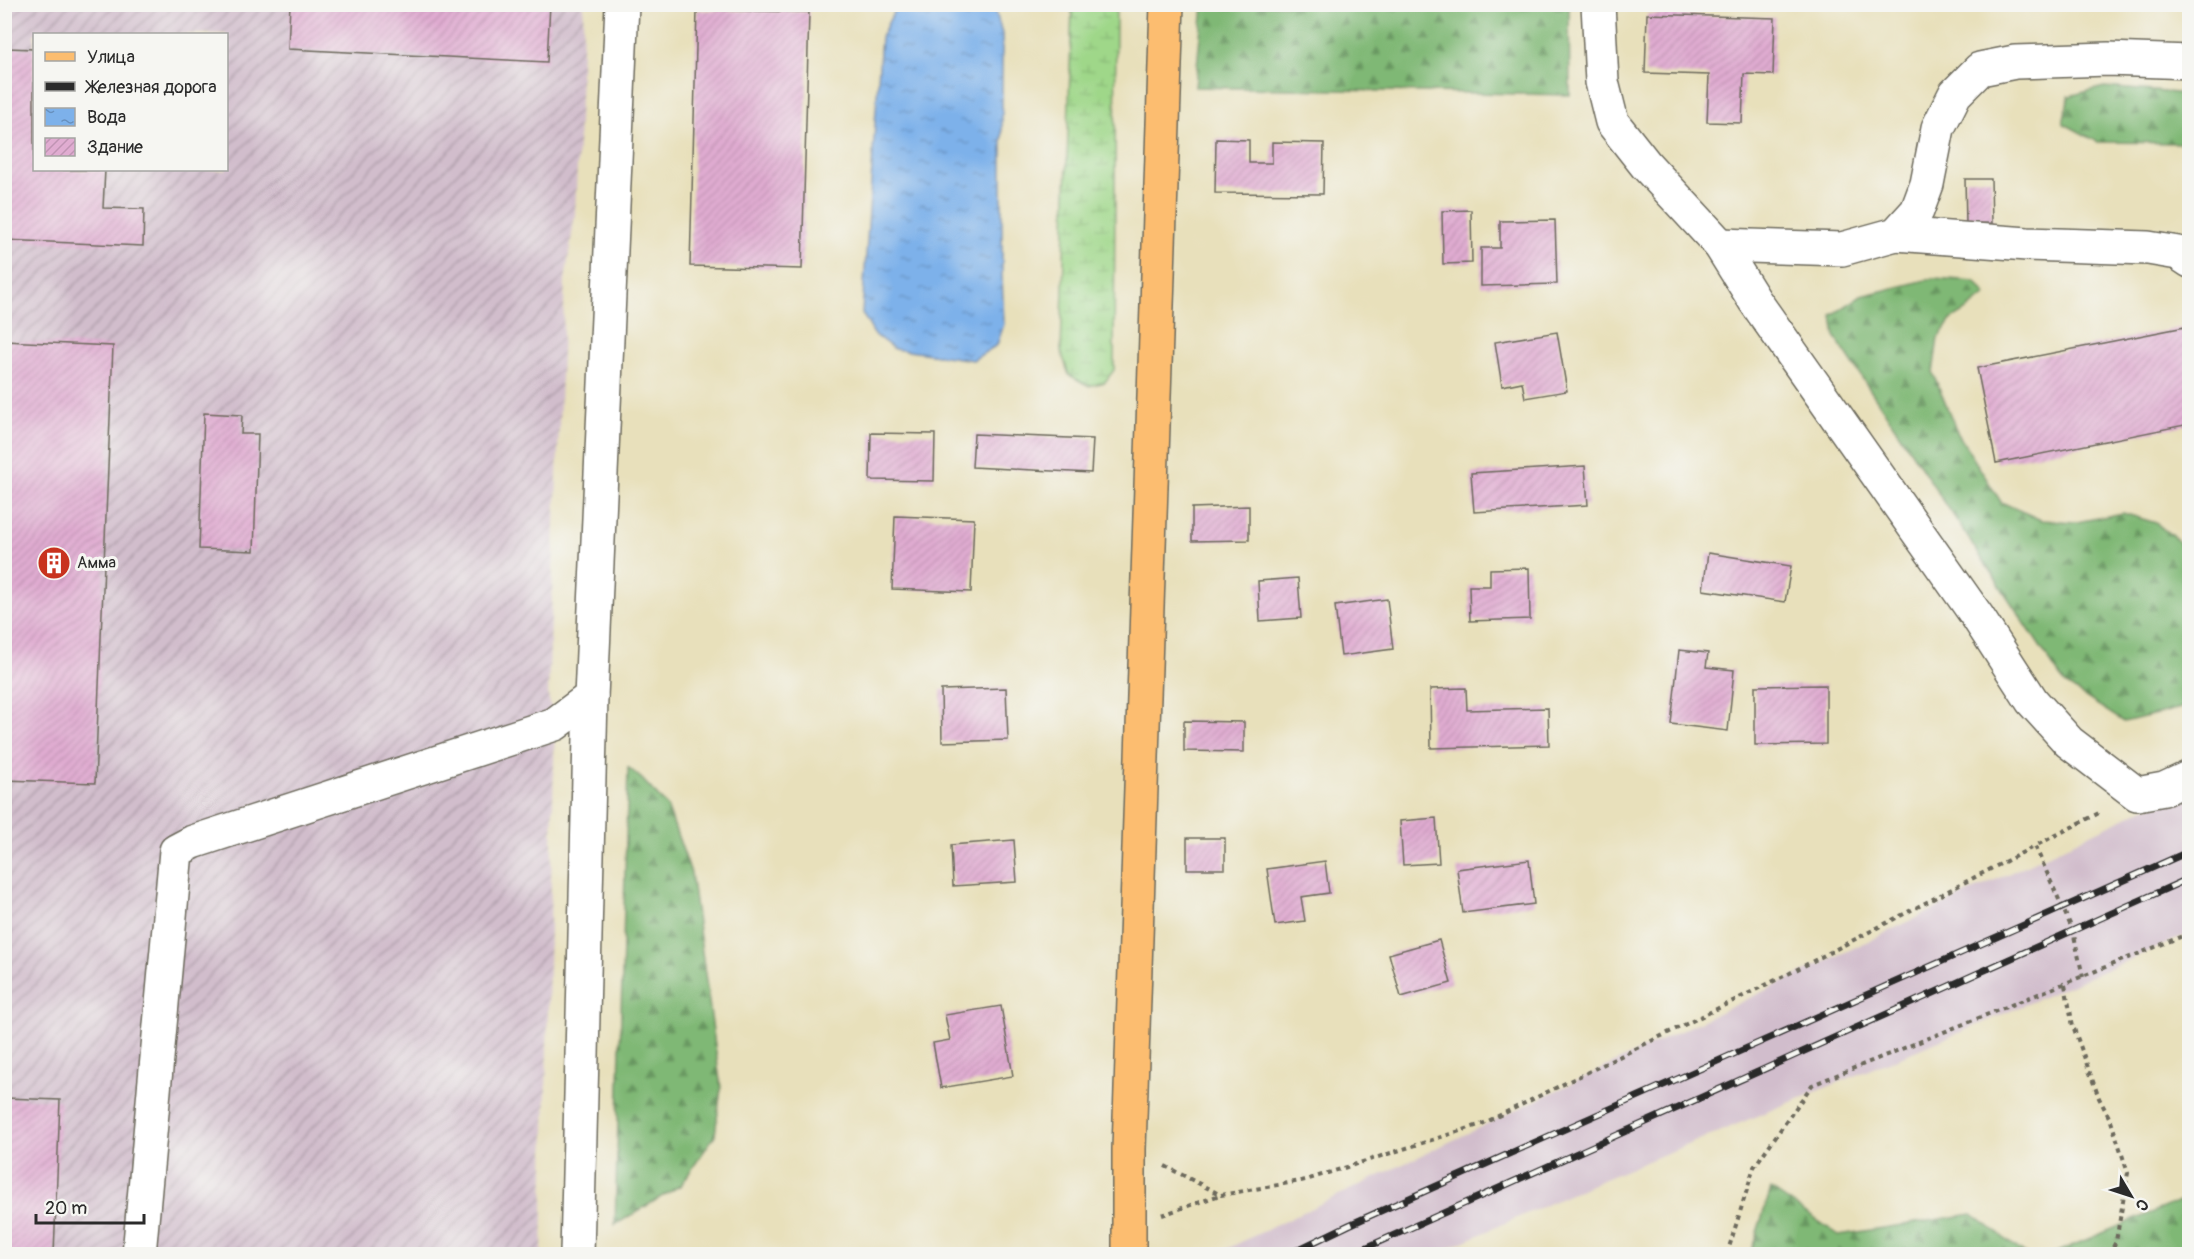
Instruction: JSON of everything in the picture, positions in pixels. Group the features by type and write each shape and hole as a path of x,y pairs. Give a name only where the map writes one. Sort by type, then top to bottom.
{"main road":[{"path":"1129,1241 1129,1149 1167,4"}],"street":[{"path":"577,1254 591,697 622,4"},
{"path":"1598,4 1602,82 1612,122 1646,165 1720,245 1755,301 1970,606 2032,701 2069,742 2137,794 2164,789 2190,777"},
{"path":"1896,234 1917,211 1927,184 1938,128 1955,94 1980,69 2015,62 2108,59 2190,62"},
{"path":"1720,245 1842,249 1896,234 2027,244 2148,249 2178,253 2190,261"},
{"path":"139,1254 176,851 193,842 555,724 591,697"}],"path":[{"path":"1129,1241 1221,1195 1306,1180 1482,1124 1790,973 2137,794"},
{"path":"2035,846 2073,931 2083,977"},
{"path":"1727,1254 1754,1167 1812,1085 2190,933"},
{"path":"2065,985 2073,1026 2099,1098 2111,1121 2128,1173 2116,1241 2110,1254"},
{"path":"1129,1149 1221,1195"}],"shaded area":[{"path":"5,5 584,5 575,214 565,281 548,695 555,724 542,1254 5,1254"},
{"path":"2189,787 2189,934 1985,1022 1602,1180 1436,1254 1216,1254"}],"green space":[{"path":"1072,5 1116,5 1114,370 1105,382 1089,386 1069,375 1061,351"},
{"path":"1203,5 1569,5 1570,95 1195,87"},
{"path":"2104,87 2189,94 2189,143 2098,142 2063,123 2069,96"},
{"path":"1934,278 1975,281 1986,295 1951,320 1938,338 1933,373 1958,434 2001,502 2041,520 2077,522 2123,513 2156,523 2178,541 2189,560 2189,701 2181,708 2124,722 2065,684 1835,337 1832,315 1861,296"},
{"path":"628,767 667,806 691,873 721,1088 715,1135 681,1185 615,1225"},
{"path":"1771,1189 1839,1235 1972,1214 2025,1254 1750,1254"},
{"path":"2189,1197 2189,1254 2052,1254"}],"water":[{"path":"897,5 992,5 995,8 1002,34 1004,324 997,345 973,360 894,349 874,334 862,313 881,37"}],"building":[{"path":"290,4 550,4 547,62 288,49"},
{"path":"697,10 809,12 802,269 690,266"},
{"path":"4,12 9,12 7,48 33,49 33,171 105,171 103,208 144,209 143,246 4,240"},
{"path":"1647,14 1775,18 1773,75 1744,74 1742,123 1707,122 1709,75 1645,73"},
{"path":"1216,139 1249,140 1249,163 1272,163 1272,142 1324,143 1323,194 1215,193"},
{"path":"1965,179 1991,179 1992,223 1966,224"},
{"path":"1471,210 1472,263 1443,264 1442,211"},
{"path":"1555,220 1557,284 1481,286 1481,248 1500,248 1500,221"},
{"path":"2190,326 2190,424 1996,463 1977,368"},
{"path":"1557,332 1567,391 1525,398 1522,382 1502,386 1495,342"},
{"name":"Амма","path":"4,341 113,346 95,783 4,780"},
{"path":"204,413 242,415 241,434 258,434 254,551 199,549"},
{"path":"871,433 935,434 934,481 870,480"},
{"path":"974,434 1093,439 1091,473 972,467"},
{"path":"1585,466 1588,505 1474,512 1471,473"},
{"path":"1249,506 1249,540 1192,541 1192,508"},
{"path":"895,516 974,519 971,592 892,589"},
{"path":"1708,553 1791,566 1785,602 1703,590"},
{"path":"1529,568 1530,619 1470,621 1469,586 1490,586 1490,569"},
{"path":"1298,578 1301,618 1260,621 1258,581"},
{"path":"1387,599 1393,649 1341,656 1335,606"},
{"path":"1679,650 1708,653 1706,667 1734,670 1728,731 1671,724"},
{"path":"1826,685 1826,744 1755,745 1755,686"},
{"path":"1006,688 1008,740 942,742 941,690"},
{"path":"1466,688 1467,710 1548,708 1549,745 1431,748 1430,689"},
{"path":"1184,721 1244,722 1244,752 1184,751"},
{"path":"1436,818 1439,863 1403,865 1400,821"},
{"path":"1187,838 1225,838 1225,869 1187,869"},
{"path":"1014,840 1017,882 953,886 951,845"},
{"path":"1529,860 1534,904 1463,913 1457,869"},
{"path":"1325,861 1329,893 1301,897 1305,921 1275,925 1267,869"},
{"path":"1439,940 1451,983 1401,997 1389,954"},
{"path":"1001,1006 1013,1076 941,1088 933,1043 950,1040 945,1015"},
{"path":"5,1098 60,1100 54,1254 5,1254"}],"railway":[{"path":"1289,1254 1349,1225 2190,851"},
{"path":"1352,1254 2190,878"}],"place":[{"name":"Амма","path":"54,563"}]}
